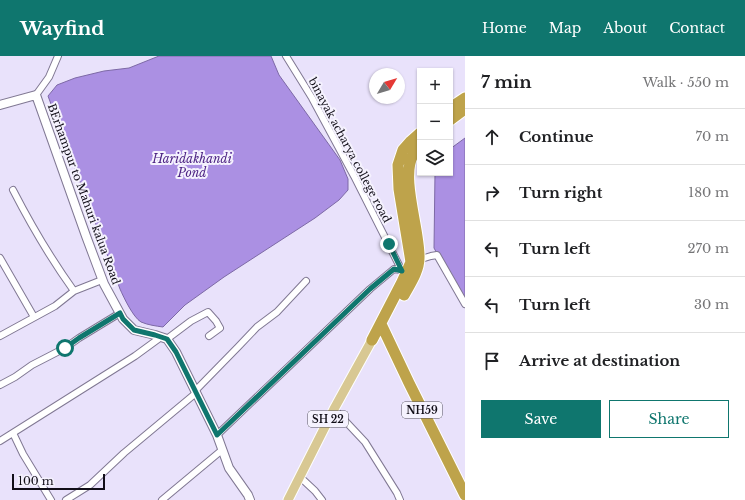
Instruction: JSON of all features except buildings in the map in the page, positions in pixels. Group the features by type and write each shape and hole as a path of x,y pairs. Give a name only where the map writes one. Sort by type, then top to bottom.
{"highway":[{"path":"453,106 465,98"},
{"path":"453,118 465,108"},
{"path":"409,268 399,189 398,165 403,150 417,136"},
{"path":"379,333 409,268 417,236 408,174 412,155 417,149"},
{"path":"379,333 418,268 409,268"},
{"name":"NH59","path":"379,333 409,383 462,482 465,495"},
{"name":"NH59","path":"379,333 461,500"}],"main road":[{"name":"SH 22","path":"288,500 334,409 379,333"}],"street":[{"path":"36,94 49,77 58,56"},
{"name":"binayak acharya college road","path":"286,56 316,105 354,176 409,268"},
{"name":"BErhampur to Mahuri kalua Road","path":"0,105 36,94 102,280 123,319 134,330 164,338"},
{"path":"13,190 29,222 52,260 74,291"},
{"path":"217,435 370,289 394,269 409,268 437,255 465,304"},
{"path":"0,258 34,317"},
{"path":"0,336 55,306 74,291 102,280"},
{"path":"66,500 90,485 124,453 195,392 257,327 277,312 306,281"},
{"path":"0,441 191,321 208,312 220,328 209,336"},
{"path":"0,385 15,378 32,365 65,348 120,313"},
{"path":"164,338 176,352 217,435 229,468 250,500"},
{"path":"334,409 365,442 397,492 400,500"},
{"path":"12,433 51,500"},
{"path":"162,500 222,450"},
{"path":"300,477 322,500"}],"water":[{"name":"Haridakhandi Pond","path":"159,56 271,56 279,75 340,160 348,179 348,190 339,200 315,218 224,277 185,305 163,327 149,325 138,320 120,289 48,96 57,85 75,78 104,71 129,68"},
{"path":"465,138 465,304 434,248 435,176 453,176 453,147"}],"route":[{"path":"65,348 120,313 123,319 134,330 167,339 176,352 217,435 370,289 394,269 402,271 389,244"}]}
